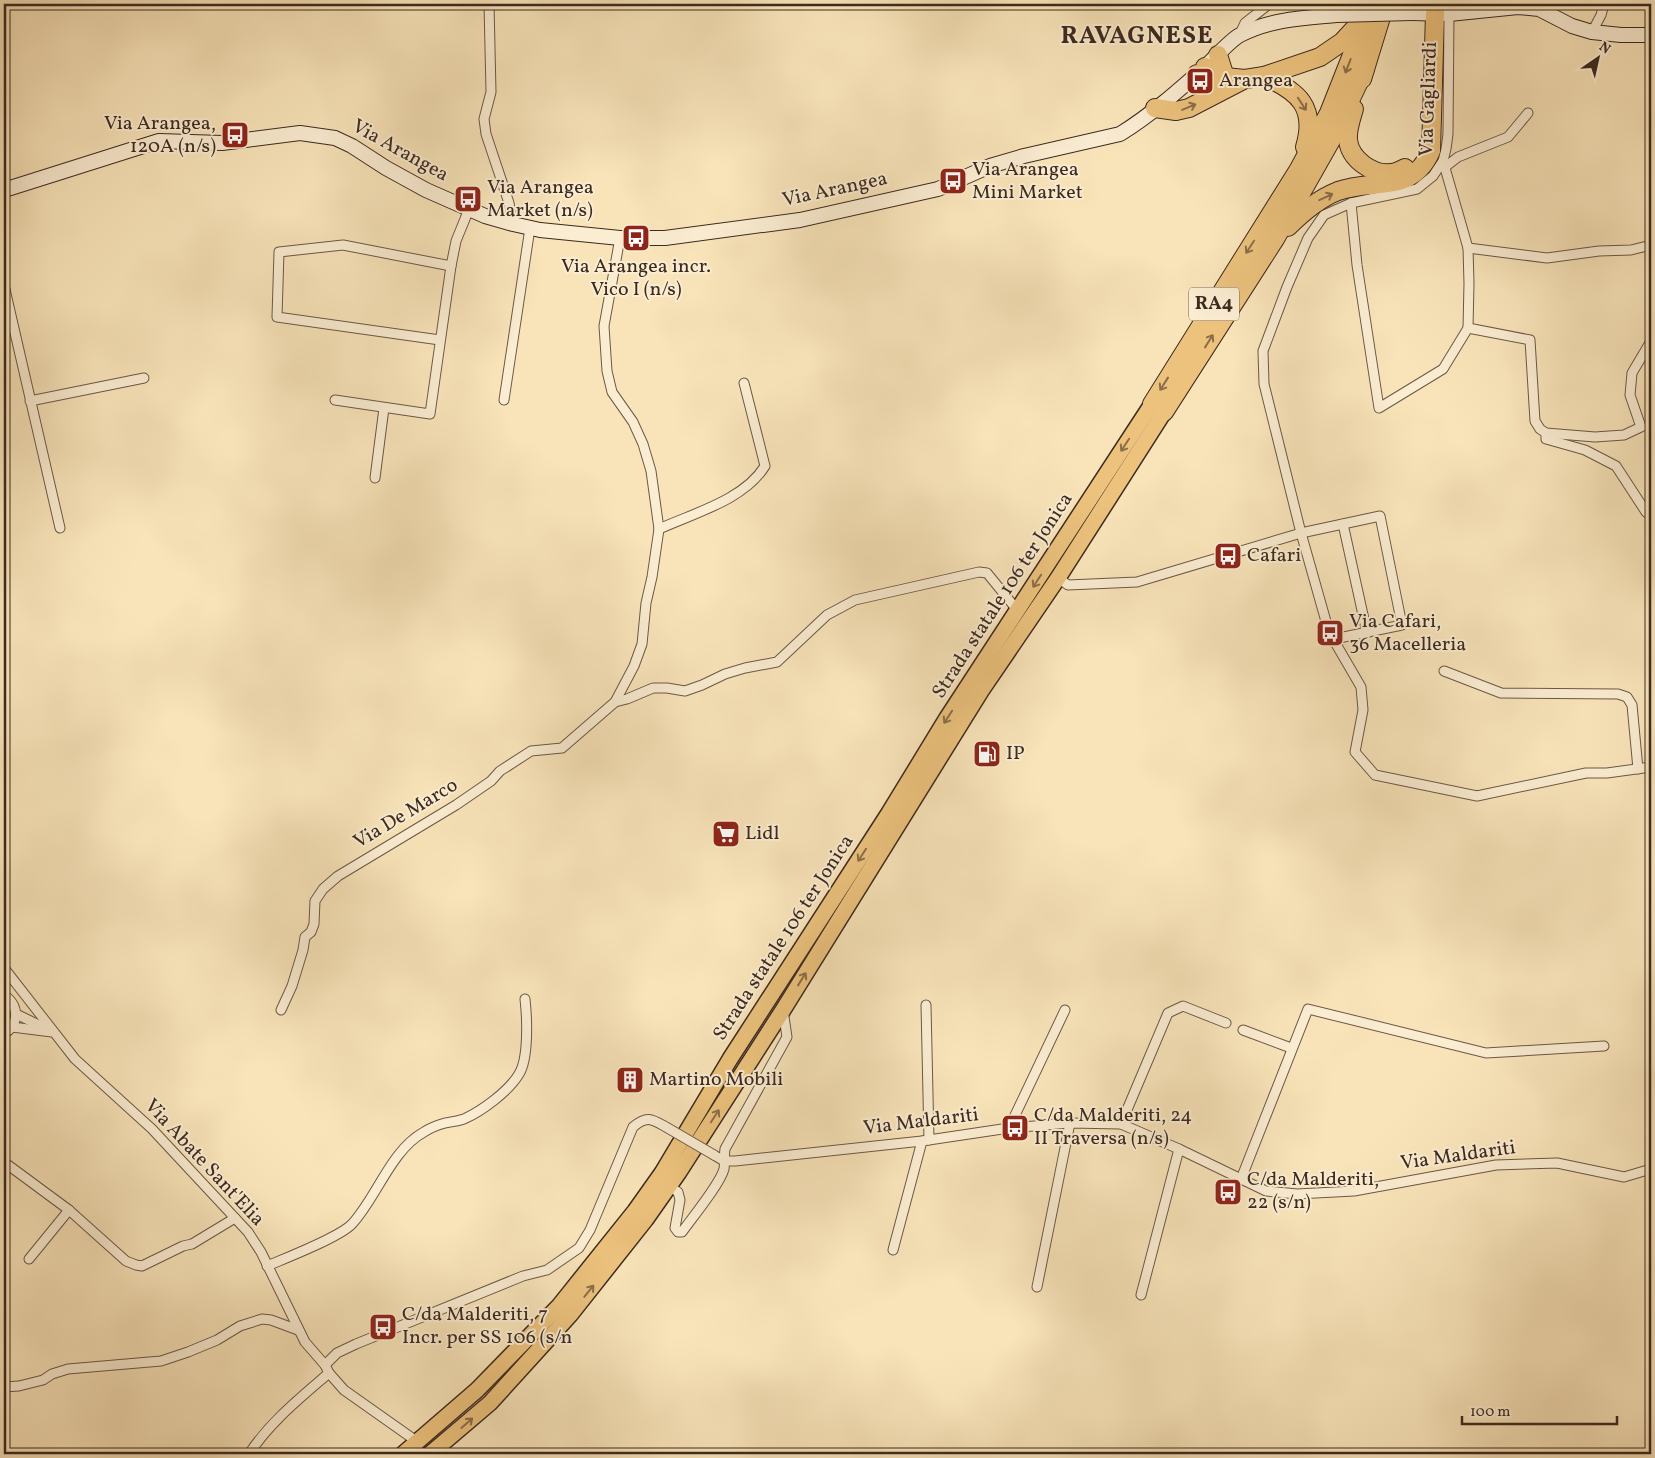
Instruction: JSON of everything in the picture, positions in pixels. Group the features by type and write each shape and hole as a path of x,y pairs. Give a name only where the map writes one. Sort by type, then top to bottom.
{"highway":[{"name":"RA4","path":"1158,408 1299,169 1329,114 1365,22 1370,4"},
{"name":"RA4","path":"1158,408 1275,239 1330,142 1365,68 1385,4"},
{"path":"1275,239 1318,201 1338,191 1353,187 1399,182 1412,176 1424,165 1431,152 1442,10"},
{"path":"1206,66 1206,84 1222,84 1264,76 1320,57 1342,42 1354,29 1365,22"},
{"path":"1206,66 1222,84"},
{"path":"1365,68 1349,128 1348,140 1351,151 1360,162 1372,170 1391,173 1407,168 1421,156 1427,143 1432,122"},
{"path":"1264,76 1292,91 1306,109 1310,131 1299,169"},
{"path":"1155,108 1176,111 1189,108 1222,84"}],"main road":[{"name":"Strada statale 106 ter Jonica","path":"439,1452 490,1403 570,1315 670,1186 981,691 1058,578 1158,408"},
{"name":"Strada statale 106 ter Jonica","path":"403,1454 477,1390 559,1306 635,1211 662,1173 730,1059 889,813 947,718 1018,611 1158,408"}],"street":[{"path":"489,4 491,92 484,119 486,134 509,203 513,224"},
{"path":"1239,36 1245,23 1269,4"},
{"path":"1592,32 1601,15 1604,4"},
{"name":"Via Arangea","path":"4,190 159,142 222,143 300,133 335,138 426,190 469,209 513,224 530,228 620,238 665,238 800,220 938,189 990,166 1024,156 1120,134 1206,66 1239,36 1271,23 1288,19 1518,7 1539,9 1572,26 1592,32 1621,35 1651,35"},
{"name":"Via Gagliardi","path":"1442,10 1448,134 1444,164 1468,248 1468,328"},
{"path":"1528,113 1508,137 1444,164 1433,176 1417,188 1350,203 1324,215 1308,238 1263,351 1264,384 1301,533 1329,632 1361,687 1363,710 1355,752 1375,775 1478,796 1586,773 1607,773 1651,767"},
{"path":"1350,203 1357,265 1379,408 1443,368 1468,328 1530,340 1535,421 1540,429 1546,433 1595,438 1624,435 1641,427 1630,395 1632,372 1651,342"},
{"path":"335,400 430,414 451,266 456,241 469,209"},
{"path":"504,400 530,228"},
{"path":"615,702 634,666 642,644 646,602 652,577 659,529 651,471 643,444 633,422 612,392 607,371 604,326 620,238"},
{"path":"440,340 277,317 279,252 342,245 451,266"},
{"path":"1468,248 1546,258 1599,251 1631,250 1651,245"},
{"path":"4,285 60,528"},
{"path":"30,401 144,378"},
{"path":"659,529 734,496 758,476 765,466 744,383"},
{"path":"375,478 384,408"},
{"path":"1546,433 1546,439 1585,450 1616,466 1646,512 1651,516"},
{"path":"1058,578 1068,584 1138,582 1301,533 1380,516 1402,625 1334,640"},
{"path":"1343,524 1367,633"},
{"path":"615,702 653,688 685,691 725,674 777,662 827,615 855,600 979,572 987,572 1018,611"},
{"path":"1444,671 1501,693 1618,694 1628,697 1632,705 1638,769"},
{"name":"Via De Marco","path":"281,1010 292,986 305,937 311,932 314,924 315,901 323,889 338,876 456,805 491,781 500,771 531,751 562,748 615,702"},
{"name":"Via Abate Sant'Elia","path":"4,968 52,1032 75,1059 152,1129 248,1232 305,1342 344,1390 412,1438"},
{"path":"4,995 11,1000 16,1014 12,1027 4,1034"},
{"path":"267,1266 333,1236 352,1225 401,1151 423,1132 463,1119 489,1104 506,1089 520,1074 528,1027 525,999"},
{"path":"893,1250 925,1140 926,1005"},
{"path":"1121,1124 1168,1013 1183,1006 1226,1023"},
{"path":"1241,1179 1291,1048 1308,1009 1486,1052 1604,1046"},
{"path":"670,1186 678,1192 680,1200 676,1228 678,1232 682,1232 720,1179 725,1167 725,1149 787,1037 782,1010"},
{"path":"1009,1128 1065,1010"},
{"name":"Via Abate Sant'Elia","path":"16,1014 52,1032"},
{"path":"12,1027 52,1032"},
{"path":"1243,1030 1291,1048"},
{"path":"249,1454 267,1430 327,1369 338,1353 523,1276 547,1270 579,1248 590,1230 633,1127 639,1122 653,1119 724,1161"},
{"path":"1036,1287 1070,1123"},
{"name":"Via Maldariti","path":"724,1161 735,1162 925,1140 1009,1128 1070,1123 1121,1124 1266,1191 1297,1194 1354,1191 1496,1164 1557,1163 1624,1177 1651,1169"},
{"path":"1141,1295 1179,1150"},
{"path":"4,1162 34,1182 69,1210 126,1261 136,1266 142,1266 183,1246 192,1244 234,1218"},
{"path":"29,1259 69,1210"},
{"path":"4,1387 19,1386 43,1380 52,1374 68,1369 161,1361 217,1340 240,1326 262,1320 271,1320 298,1330"}],"place":[{"name":"Arangea","path":"1200,81"},
{"name":"Via Arangea, 120A (n/s)","path":"235,135"},
{"name":"Via Arangea Mini Market","path":"953,181"},
{"name":"Via Arangea Market (n/s)","path":"468,199"},
{"name":"Via Arangea incr. Vico I (n/s)","path":"636,238"},
{"name":"Cafari","path":"1228,556"},
{"name":"Via Cafari, 36 Macelleria","path":"1330,633"},
{"name":"IP","path":"987,754"},
{"name":"Lidl","path":"726,834"},
{"name":"Martino Mobili","path":"630,1080"},
{"name":"C/da Malderiti, 24 II Traversa (n/s)","path":"1015,1128"},
{"name":"C/da Malderiti, 22 (s/n)","path":"1228,1192"},
{"name":"C/da Malderiti, 7 Incr. per SS 106 (s/n","path":"383,1327"}],"district":[{"name":"RAVAGNESE","path":"1137,36"}]}
